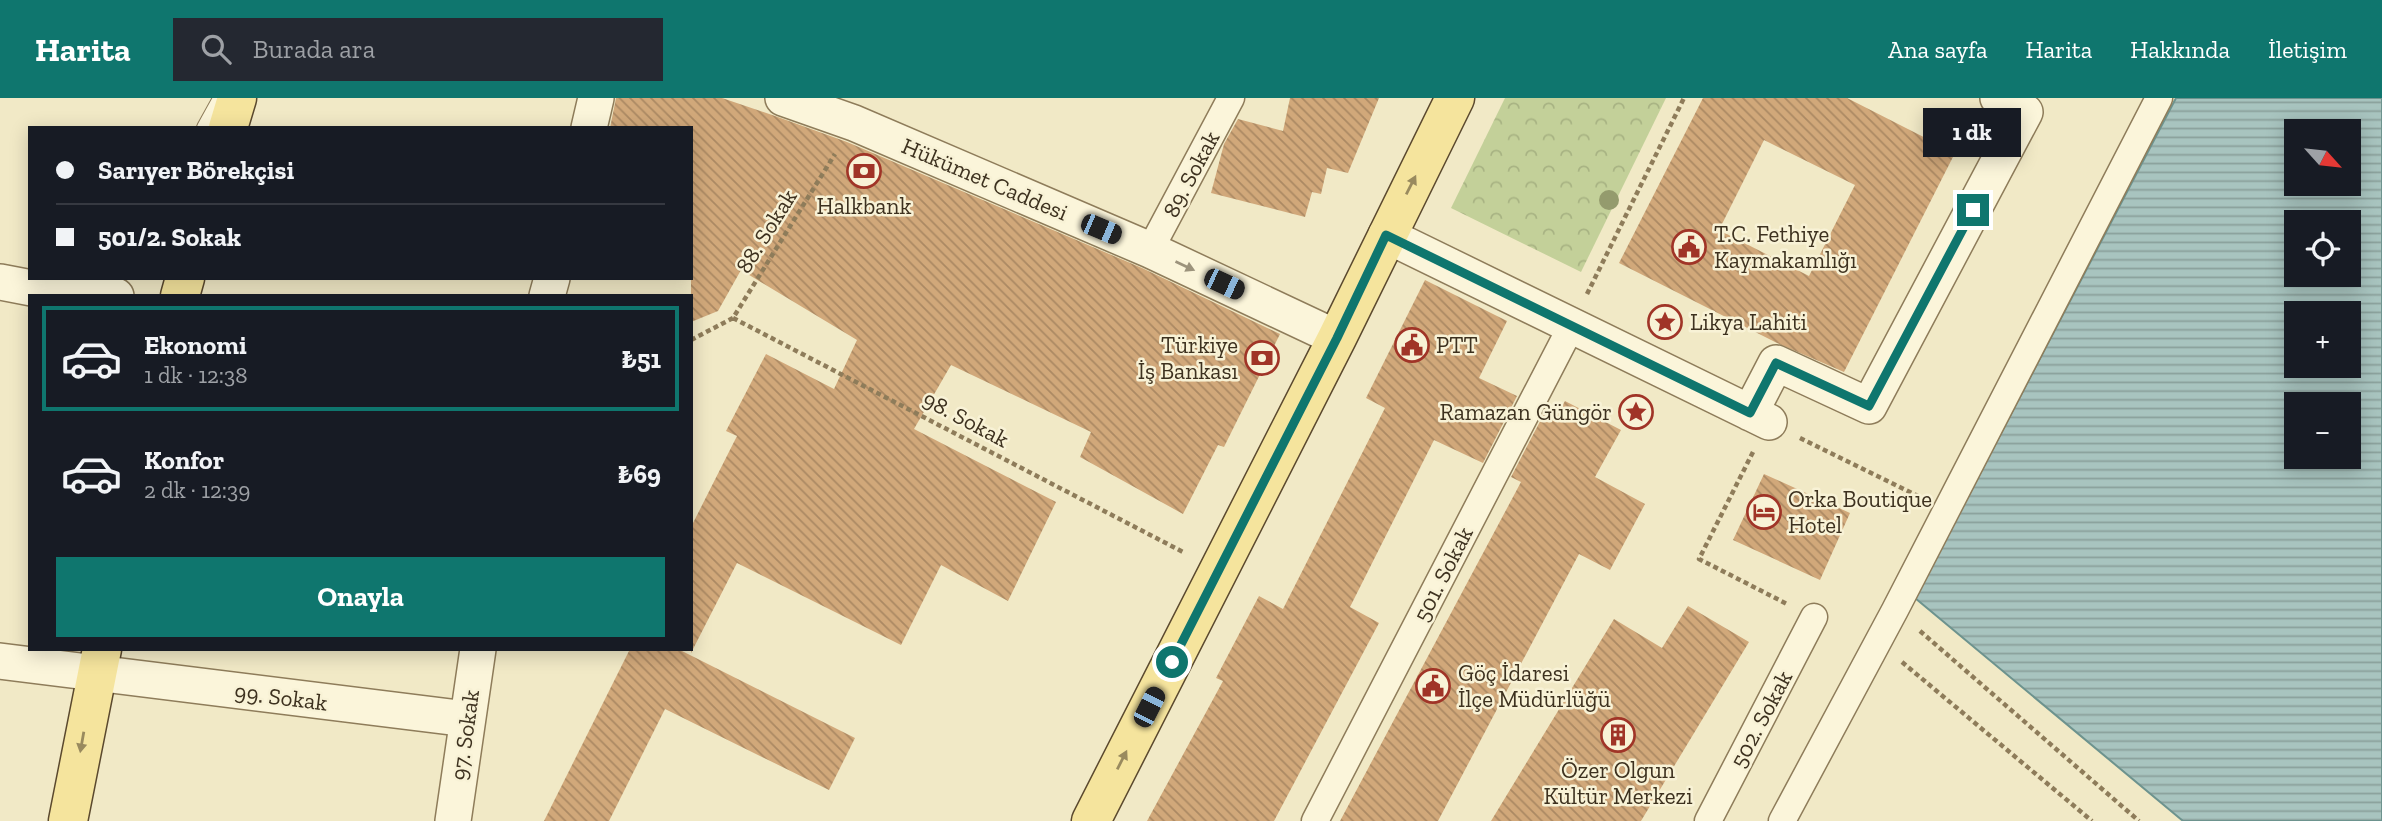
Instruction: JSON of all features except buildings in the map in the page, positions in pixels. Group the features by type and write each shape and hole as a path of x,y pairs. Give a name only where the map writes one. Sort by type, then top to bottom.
{"main road":[{"path":"229,126 237,98"},
{"path":"1091,821 1337,338 1455,98"},
{"path":"68,821 99,662"}],"street":[{"path":"589,126 596,98"},
{"name":"Hükümet Caddesi","path":"783,98 861,111 1337,338"},
{"name":"89. Sokak","path":"1150,250 1231,98"},
{"path":"1386,235 1759,418 1776,363 1869,406 2025,112 1998,98"},
{"path":"1782,821 1895,610 2159,98"},
{"path":"0,282 63,294"},
{"path":"79,294 113,291"},
{"name":"501. Sokak","path":"1315,821 1571,327"},
{"name":"502. Sokak","path":"1708,821 1814,617"},
{"name":"97. Sokak","path":"453,821 478,651"},
{"name":"99. Sokak","path":"0,661 99,662 467,719"}],"lane":[{"path":"206,126 223,98"}],"path":[{"path":"1571,327 1684,98"},
{"name":"88. Sokak","path":"693,340 733,318 861,111"},
{"name":"98. Sokak","path":"733,318 1183,552"},
{"path":"1814,617 1699,559 1759,418 1907,489 1925,500 1941,517"},
{"path":"1895,610 2139,821"}],"green space":[{"path":"1505,98 1666,98 1581,272 1451,208"}],"water":[{"path":"2176,98 2382,98 2382,821 2183,821 1915,598"}],"place":[{"name":"Halkbank","path":"864,171"},
{"name":"T.C. Fethiye Kaymakamlığı","path":"1689,247"},
{"name":"Likya Lahiti","path":"1665,322"},
{"name":"PTT","path":"1412,345"},
{"name":"Türkiye İş Bankası","path":"1262,358"},
{"name":"Ramazan Güngör","path":"1636,412"},
{"name":"Orka Boutique Hotel","path":"1764,512"},
{"name":"Göç İdaresi İlçe Müdürlüğü","path":"1433,686"},
{"name":"Özer Olgun Kültür Merkezi","path":"1618,735"}],"route":[{"path":"1172,662 1337,338 1386,235 1750,413 1776,363 1869,406 1973,210"}]}
